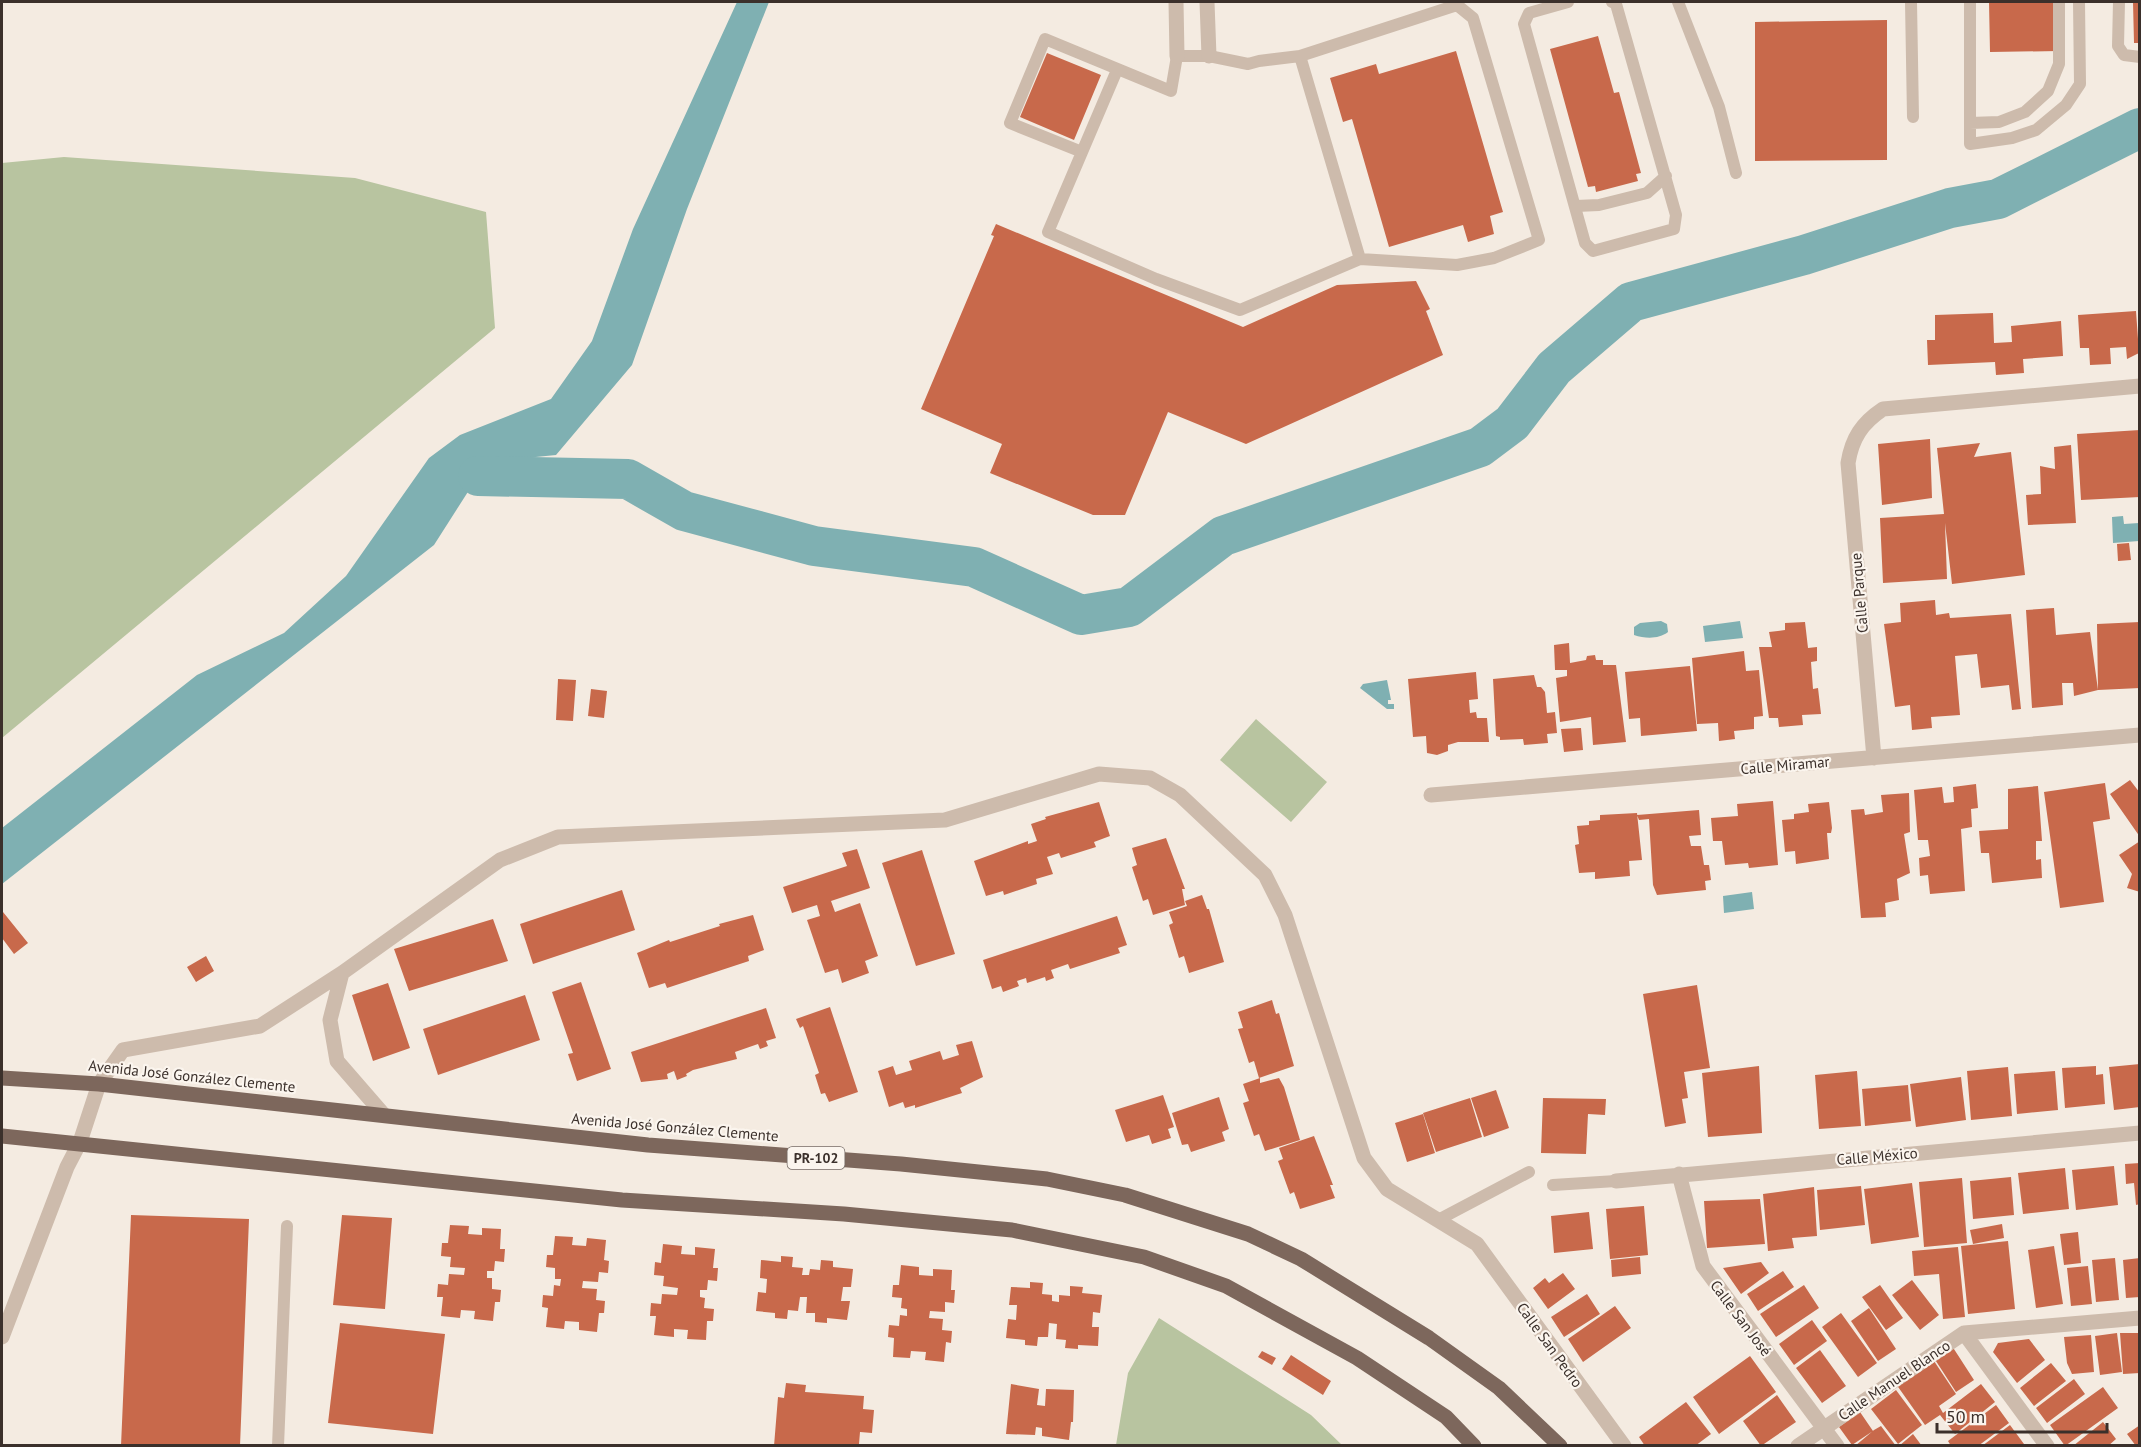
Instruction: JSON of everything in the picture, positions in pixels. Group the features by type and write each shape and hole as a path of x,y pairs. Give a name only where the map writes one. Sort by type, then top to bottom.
{"main road":[{"name":"Avenida José González Clemente","path":"2,1078 99,1084 648,1145 901,1164 1047,1179 1125,1195 1248,1234 1301,1259 1429,1338 1490,1382 1560,1446"},
{"path":"2,1136 81,1142 622,1200 844,1214 1012,1230 1144,1257 1226,1286 1357,1358 1446,1417 1474,1446"}],"street":[{"path":"1176,2 1177,56"},
{"path":"1208,2 1209,56"},
{"name":"Calle Parque","path":"1874,758 1848,463 1850,448 1858,431 1883,409 2139,386"},
{"name":"Calle Miramar","path":"1431,795 2139,735"},
{"path":"2,1337 67,1167 81,1142 99,1084 123,1050 260,1026 342,973 500,861 558,837 945,820 1099,774 1150,778 1180,795 1265,875 1285,915 1364,1158 1387,1189 1438,1220"},
{"path":"342,973 330,1020 337,1061 383,1114"},
{"name":"Calle México","path":"1616,1181 2139,1133"},
{"name":"Calle San José","path":"1679,1174 1703,1266 1837,1446"},
{"name":"Calle San Pedro","path":"1438,1220 1477,1244 1624,1446"},
{"name":"Calle Manuel Blanco","path":"1798,1446 1964,1333 2139,1318"},
{"path":"1964,1333 2048,1446"}],"lane":[{"path":"1568,2 1529,14 1524,24 1585,243 1593,251 1674,229 1676,215 1616,4 1612,2"},
{"path":"1678,2 1719,107 1736,173"},
{"path":"1911,2 1913,117"},
{"path":"1970,2 1970,144 2012,138 2036,130 2066,105 2080,84 2079,2"},
{"path":"1970,123 1999,122 2025,112 2048,91 2059,64 2059,2"},
{"path":"2119,2 2118,46 2124,55 2139,57"},
{"path":"1082,152 1010,123 1045,39 1171,91 1177,56 1209,56 1248,64 1300,56 1437,6 1457,5 1473,18 1539,240 1494,258 1457,265 1360,259 1240,310 1215,303 1047,232 1082,152 1117,70"},
{"path":"1300,56 1360,259"},
{"path":"1576,206 1599,206 1647,193 1666,176"},
{"path":"1438,1220 1529,1172"},
{"path":"1553,1185 1616,1181"},
{"path":"278,1446 287,1226"}],"green space":[{"path":"64,157 355,178 486,212 495,328 2,738 2,163"},
{"path":"1256,719 1327,782 1291,822 1220,760"},
{"path":"1159,1318 1311,1415 1342,1445 1116,1445 1128,1373"}],"water":[{"path":"737,2 769,2 687,209 632,365 556,455 487,462 434,545 2,884 2,828 197,675 284,633 346,576 429,458 460,435 551,399 592,341 633,229"},
{"path":"2123,516 2124,524 2139,523 2139,541 2113,543 2112,517"},
{"path":"1661,621 1667,624 1668,632 1661,636 1652,638 1634,635 1634,627 1640,623"},
{"path":"1740,621 1743,638 1705,642 1703,626"},
{"path":"1387,680 1391,700 1388,700 1388,704 1394,704 1394,709 1387,709 1360,688 1363,684"},
{"path":"1752,892 1754,909 1724,913 1723,896"}],"building":[{"path":"1989,2 2057,2 2058,51 1990,52"},
{"path":"2133,2 2140,2 2140,43 2134,43"},
{"path":"1887,20 1887,160 1755,161 1755,22"},
{"path":"1598,36 1614,93 1619,92 1641,173 1636,174 1638,181 1596,192 1595,186 1588,187 1550,49"},
{"path":"1456,51 1503,212 1490,216 1494,234 1468,242 1463,225 1389,247 1352,119 1343,122 1330,78 1376,64 1379,74"},
{"path":"1047,53 1101,75 1074,140 1020,117"},
{"path":"996,224 1243,327 1337,285 1416,281 1430,309 1426,311 1443,355 1246,444 1168,412 1125,515 1093,515 990,473 1002,444 921,409 994,236 991,235"},
{"path":"2136,311 2139,353 2127,359 2126,347 2110,348 2111,364 2090,365 2089,348 2080,348 2078,315"},
{"path":"1993,313 1994,343 2012,342 2011,326 2061,321 2063,356 2023,359 2024,373 1996,375 1995,362 1928,365 1927,340 1935,340 1935,315"},
{"path":"2140,430 2140,497 2081,500 2077,434"},
{"path":"1930,439 1932,498 1882,505 1878,444"},
{"path":"1980,443 1974,457 2011,452 2025,575 1952,584 1945,523 1947,579 1883,583 1880,518 1944,514 1937,448"},
{"path":"2071,445 2076,523 2028,525 2026,495 2041,494 2040,466 2055,469 2054,447"},
{"path":"2129,543 2131,560 2118,561 2117,544"},
{"path":"1935,600 1936,615 1949,613 1950,618 2011,614 2021,709 2012,710 2009,685 1981,688 1977,654 1955,656 1960,715 1931,717 1932,728 1912,730 1910,705 1895,707 1884,624 1901,622 1900,603"},
{"path":"2054,608 2056,635 2090,632 2098,690 2074,696 2073,683 2062,683 2063,705 2032,708 2026,610"},
{"path":"1805,622 1808,648 1817,647 1817,661 1811,662 1813,689 1818,688 1821,714 1802,715 1803,725 1779,727 1778,718 1769,718 1759,647 1772,647 1769,632 1785,630 1785,623"},
{"path":"2140,622 2140,688 2098,690 2097,624"},
{"path":"1569,643 1570,663 1586,660 1587,656 1595,655 1596,660 1603,660 1603,665 1616,665 1626,742 1593,745 1591,717 1560,722 1556,678 1567,676 1567,670 1555,670 1554,645"},
{"path":"1744,651 1746,671 1759,670 1763,716 1754,717 1754,729 1734,731 1735,739 1719,741 1718,723 1697,724 1692,658"},
{"path":"1690,666 1697,731 1641,736 1640,718 1629,719 1625,672"},
{"path":"1476,672 1478,699 1469,700 1470,713 1476,712 1477,718 1487,718 1489,742 1458,742 1448,745 1448,751 1437,755 1427,753 1426,736 1413,737 1408,679"},
{"path":"1534,675 1537,687 1541,687 1545,692 1547,713 1555,712 1557,733 1547,734 1548,743 1524,745 1523,739 1500,740 1500,737 1496,736 1493,679"},
{"path":"558,679 576,680 573,721 556,720"},
{"path":"591,689 607,691 604,718 588,716"},
{"path":"1581,728 1583,750 1564,752 1561,729"},
{"path":"2130,780 2140,793 2140,837 2110,794"},
{"path":"2105,783 2110,819 2093,822 2104,902 2060,908 2044,792"},
{"path":"1976,784 1978,808 1971,809 1972,827 1961,829 1965,891 1930,894 1928,875 1920,876 1919,858 1930,856 1928,840 1918,840 1914,790 1942,787 1944,803 1954,802 1953,787"},
{"path":"2038,786 2042,841 2036,841 2036,860 2041,859 2042,878 1992,883 1989,853 1981,853 1979,831 2008,829 2008,789"},
{"path":"1909,793 1910,832 1904,834 1910,873 1897,879 1899,900 1885,903 1886,917 1861,918 1851,810 1864,809 1865,815 1883,812 1881,795"},
{"path":"1773,801 1778,865 1749,868 1748,863 1725,865 1722,841 1713,841 1711,818 1738,816 1737,804"},
{"path":"1099,802 1110,836 1094,842 1096,847 1061,858 1059,853 1047,857 1053,874 1036,879 1037,884 1004,895 1003,891 986,896 974,861 1028,841 1028,844 1037,841 1031,824 1046,819 1045,817"},
{"path":"1829,802 1832,828 1831,833 1827,833 1829,859 1796,864 1795,851 1785,852 1782,820 1794,819 1794,814 1809,812 1808,804"},
{"path":"1699,810 1701,835 1689,836 1691,846 1701,846 1704,865 1709,865 1711,880 1705,881 1706,890 1657,895 1653,885 1649,819 1639,820 1637,815"},
{"path":"1637,813 1642,860 1629,861 1630,876 1595,879 1595,872 1579,873 1575,845 1579,844 1577,826 1589,825 1589,821 1600,820 1600,815"},
{"path":"1166,838 1185,889 1182,889 1185,905 1153,915 1148,899 1143,901 1132,867 1137,865 1132,848"},
{"path":"2140,841 2140,892 2127,888 2132,874 2119,855"},
{"path":"857,849 870,888 831,901 835,912 860,903 878,956 865,961 869,973 842,983 838,969 825,973 807,920 820,916 817,905 792,913 783,887 847,866 842,853"},
{"path":"922,850 955,954 916,966 882,863"},
{"path":"622,890 635,930 533,964 520,924"},
{"path":"1202,895 1209,909 1224,962 1189,973 1184,956 1179,958 1169,925 1173,923 1169,912 1187,906 1185,901"},
{"path":"3,912 28,943 14,954 2,938"},
{"path":"753,915 764,950 748,956 749,961 667,988 665,983 649,988 637,953 669,940 670,942 720,926 719,924"},
{"path":"1117,916 1127,945 1118,948 1120,953 1070,969 1068,964 1051,970 1054,978 1046,981 1045,977 1027,983 1026,978 1017,981 1019,986 1003,992 1001,986 992,989 983,960"},
{"path":"493,919 508,961 409,991 394,949"},
{"path":"206,956 214,971 196,982 187,967"},
{"path":"581,982 611,1069 577,1081 568,1054 573,1053 552,992"},
{"path":"388,983 410,1048 373,1061 352,995"},
{"path":"1697,985 1710,1068 1684,1072 1688,1098 1682,1099 1686,1123 1665,1127 1643,994"},
{"path":"525,995 540,1040 438,1075 423,1029"},
{"path":"1272,1000 1276,1014 1279,1013 1294,1066 1259,1078 1254,1061 1249,1063 1238,1029 1243,1028 1238,1012"},
{"path":"830,1007 858,1092 829,1102 825,1093 821,1094 815,1075 819,1073 803,1026 800,1028 796,1019"},
{"path":"766,1008 776,1038 766,1041 768,1046 760,1049 758,1044 735,1052 737,1059 693,1070 686,1074 687,1076 677,1080 674,1071 667,1074 668,1079 641,1082 631,1052"},
{"path":"972,1041 983,1077 960,1088 962,1093 915,1108 915,1105 905,1108 903,1102 889,1107 878,1071 893,1066 896,1075 912,1070 909,1061 940,1051 943,1060 959,1055 956,1045"},
{"path":"2140,1064 2140,1107 2114,1110 2109,1067"},
{"path":"1759,1066 1762,1133 1708,1137 1702,1073"},
{"path":"2096,1066 2096,1075 2103,1074 2105,1104 2065,1108 2062,1068"},
{"path":"2008,1067 2012,1116 1971,1120 1967,1071"},
{"path":"1857,1071 1861,1126 1819,1129 1815,1075"},
{"path":"2055,1071 2058,1110 2017,1114 2014,1074"},
{"path":"1961,1077 1966,1120 1916,1127 1910,1084"},
{"path":"1260,1078 1260,1083 1279,1078 1284,1087 1300,1140 1265,1151 1259,1134 1254,1136 1243,1103 1249,1101 1243,1084"},
{"path":"1908,1085 1911,1121 1865,1126 1862,1089"},
{"path":"1496,1090 1509,1128 1484,1137 1471,1098"},
{"path":"1163,1095 1174,1127 1168,1129 1171,1138 1152,1144 1149,1135 1126,1142 1115,1110"},
{"path":"1219,1097 1229,1129 1222,1132 1225,1141 1191,1152 1188,1144 1182,1145 1172,1113"},
{"path":"1470,1098 1482,1137 1436,1152 1423,1113"},
{"path":"1543,1098 1606,1099 1605,1115 1588,1114 1586,1154 1541,1153"},
{"path":"1423,1114 1435,1153 1407,1162 1395,1123"},
{"path":"1314,1136 1333,1185 1330,1185 1335,1198 1300,1209 1294,1192 1290,1194 1278,1161 1283,1159 1279,1148"},
{"path":"2140,1163 2140,1204 2136,1205 2134,1183 2126,1184 2125,1164"},
{"path":"2114,1166 2118,1205 2076,1210 2072,1170"},
{"path":"2065,1168 2069,1209 2023,1214 2018,1173"},
{"path":"2011,1177 2014,1215 1973,1219 1970,1181"},
{"path":"1962,1178 1967,1243 1924,1247 1919,1182"},
{"path":"1912,1183 1919,1237 1871,1244 1864,1189"},
{"path":"1861,1186 1865,1225 1820,1230 1817,1190"},
{"path":"1814,1187 1817,1236 1792,1238 1794,1248 1768,1251 1763,1194"},
{"path":"1760,1199 1765,1244 1707,1248 1704,1201"},
{"path":"1644,1206 1648,1255 1610,1259 1606,1209"},
{"path":"1589,1212 1593,1249 1554,1253 1551,1216"},
{"path":"131,1215 249,1219 240,1446 121,1446"},
{"path":"342,1215 392,1218 385,1309 333,1305"},
{"path":"2002,1224 2004,1238 1973,1244 1970,1230"},
{"path":"450,1225 469,1226 468,1234 482,1235 482,1228 501,1229 500,1249 505,1249 504,1262 495,1261 494,1271 487,1271 487,1278 492,1278 492,1289 501,1290 500,1302 495,1302 493,1321 474,1319 475,1311 461,1310 460,1318 441,1316 443,1297 437,1297 438,1284 448,1285 449,1274 464,1275 465,1268 450,1267 451,1257 441,1256 442,1243 448,1243"},
{"path":"2078,1232 2081,1263 2064,1265 2060,1234"},
{"path":"555,1236 573,1237 572,1245 586,1246 587,1238 606,1240 604,1260 609,1261 608,1273 599,1272 598,1282 583,1281 582,1288 597,1289 596,1300 605,1301 604,1313 599,1313 597,1332 579,1330 579,1322 565,1321 564,1329 546,1327 548,1308 542,1307 543,1295 553,1296 554,1285 560,1286 561,1279 555,1279 555,1268 546,1267 547,1255 553,1255"},
{"path":"2008,1241 2015,1309 1968,1314 1961,1246"},
{"path":"663,1244 682,1246 681,1254 695,1255 695,1247 715,1249 713,1268 718,1268 717,1281 708,1280 707,1290 700,1290 700,1297 705,1298 704,1308 714,1309 713,1321 707,1321 706,1340 687,1339 688,1330 674,1329 674,1337 654,1335 656,1316 650,1316 651,1303 661,1304 662,1294 677,1295 678,1288 663,1286 664,1276 654,1275 655,1262 661,1263"},
{"path":"2054,1246 2063,1304 2036,1308 2028,1250"},
{"path":"1958,1247 1965,1317 1943,1319 1939,1274 1914,1276 1912,1251"},
{"path":"781,1256 793,1257 792,1267 803,1268 802,1275 809,1275 810,1269 820,1270 821,1260 833,1261 833,1267 853,1269 851,1287 843,1287 841,1301 850,1301 847,1320 827,1318 827,1323 815,1322 815,1313 806,1313 807,1297 800,1297 798,1311 788,1310 787,1319 775,1318 775,1313 756,1311 758,1292 766,1293 767,1279 760,1278 761,1260 781,1262"},
{"path":"1640,1257 1641,1274 1612,1277 1611,1260"},
{"path":"2115,1258 2119,1300 2096,1302 2092,1260"},
{"path":"2140,1258 2140,1297 2126,1298 2123,1260"},
{"path":"1761,1262 1769,1273 1741,1294 1723,1268"},
{"path":"901,1265 919,1267 919,1275 933,1276 933,1269 952,1270 951,1290 955,1290 954,1303 945,1302 945,1312 930,1311 929,1318 943,1319 942,1330 952,1331 951,1343 946,1342 944,1362 925,1360 926,1352 911,1351 910,1358 893,1357 894,1338 888,1337 889,1325 899,1326 900,1315 907,1316 907,1309 901,1308 902,1298 892,1297 893,1285 899,1285"},
{"path":"2088,1266 2092,1304 2071,1306 2067,1268"},
{"path":"1783,1271 1794,1287 1758,1311 1747,1294"},
{"path":"1563,1273 1575,1289 1548,1309 1533,1288 1545,1278 1549,1283"},
{"path":"1912,1280 1939,1315 1920,1330 1892,1295"},
{"path":"1030,1282 1043,1283 1042,1294 1052,1295 1052,1301 1059,1302 1059,1295 1070,1296 1070,1286 1083,1287 1082,1293 1102,1295 1100,1313 1093,1312 1092,1327 1099,1327 1098,1346 1078,1345 1078,1349 1065,1348 1066,1340 1056,1339 1057,1324 1049,1323 1048,1337 1038,1337 1037,1346 1025,1345 1025,1340 1006,1338 1008,1319 1016,1320 1017,1305 1009,1305 1011,1287 1030,1288"},
{"path":"1804,1285 1819,1308 1776,1337 1760,1314"},
{"path":"1880,1285 1903,1318 1886,1330 1862,1297"},
{"path":"1587,1294 1600,1314 1564,1337 1551,1317"},
{"path":"1615,1306 1631,1328 1583,1362 1568,1339"},
{"path":"1869,1308 1896,1349 1878,1361 1851,1321"},
{"path":"1841,1313 1877,1363 1858,1377 1822,1327"},
{"path":"1812,1320 1827,1341 1794,1365 1779,1344"},
{"path":"340,1323 445,1334 433,1434 328,1423"},
{"path":"2117,1333 2122,1372 2100,1375 2095,1336"},
{"path":"2120,1333 2140,1333 2140,1373 2123,1374"},
{"path":"2091,1335 2094,1372 2072,1374 2067,1363 2064,1337"},
{"path":"2029,1339 2045,1360 2017,1383 1993,1352 1998,1343"},
{"path":"1952,1346 1974,1380 1956,1392 1934,1358"},
{"path":"1820,1350 1846,1386 1822,1403 1796,1368"},
{"path":"1262,1351 1276,1358 1272,1365 1258,1357"},
{"path":"1291,1355 1331,1381 1323,1395 1282,1369"},
{"path":"1750,1356 1776,1392 1719,1434 1693,1397"},
{"path":"1932,1358 1956,1394 1939,1406 1943,1413 1981,1384 1995,1402 1955,1434 1940,1415 1925,1425 1896,1384"},
{"path":"2051,1363 2066,1381 2034,1406 2020,1388"},
{"path":"2074,1379 2085,1394 2047,1423 2036,1408"},
{"path":"786,1383 806,1385 805,1392 864,1396 863,1409 874,1410 872,1433 860,1432 859,1444 853,1446 774,1446 778,1397 784,1398"},
{"path":"1011,1384 1039,1389 1037,1405 1045,1406 1046,1389 1074,1390 1073,1422 1071,1422 1069,1440 1042,1436 1042,1428 1036,1427 1035,1435 1006,1434"},
{"path":"2103,1387 2118,1408 2065,1446 2050,1425"},
{"path":"1896,1390 1922,1425 1898,1444 1871,1409"},
{"path":"1777,1395 1796,1422 1761,1446 1743,1421"},
{"path":"1686,1402 1711,1434 1695,1446 1645,1446 1639,1437"},
{"path":"1996,1405 2009,1423 1978,1446 1951,1446 1948,1441"},
{"path":"1860,1412 1873,1431 1852,1445 1839,1427"},
{"path":"2103,1422 2116,1439 2108,1446 2073,1446"},
{"path":"2010,1425 2024,1444 1982,1446"},
{"path":"2140,1425 2140,1446 2136,1446 2127,1434"},
{"path":"1881,1426 1896,1446 1855,1446 1874,1430"},
{"path":"1913,1434 1922,1446 1899,1446"}],"waterway":[{"path":"478,476 628,479 684,511 814,546 974,567 1081,615 1129,607 1223,536 1480,447 1512,423 1554,368 1631,302 1804,255 1950,208 1998,199 2140,128"}]}
